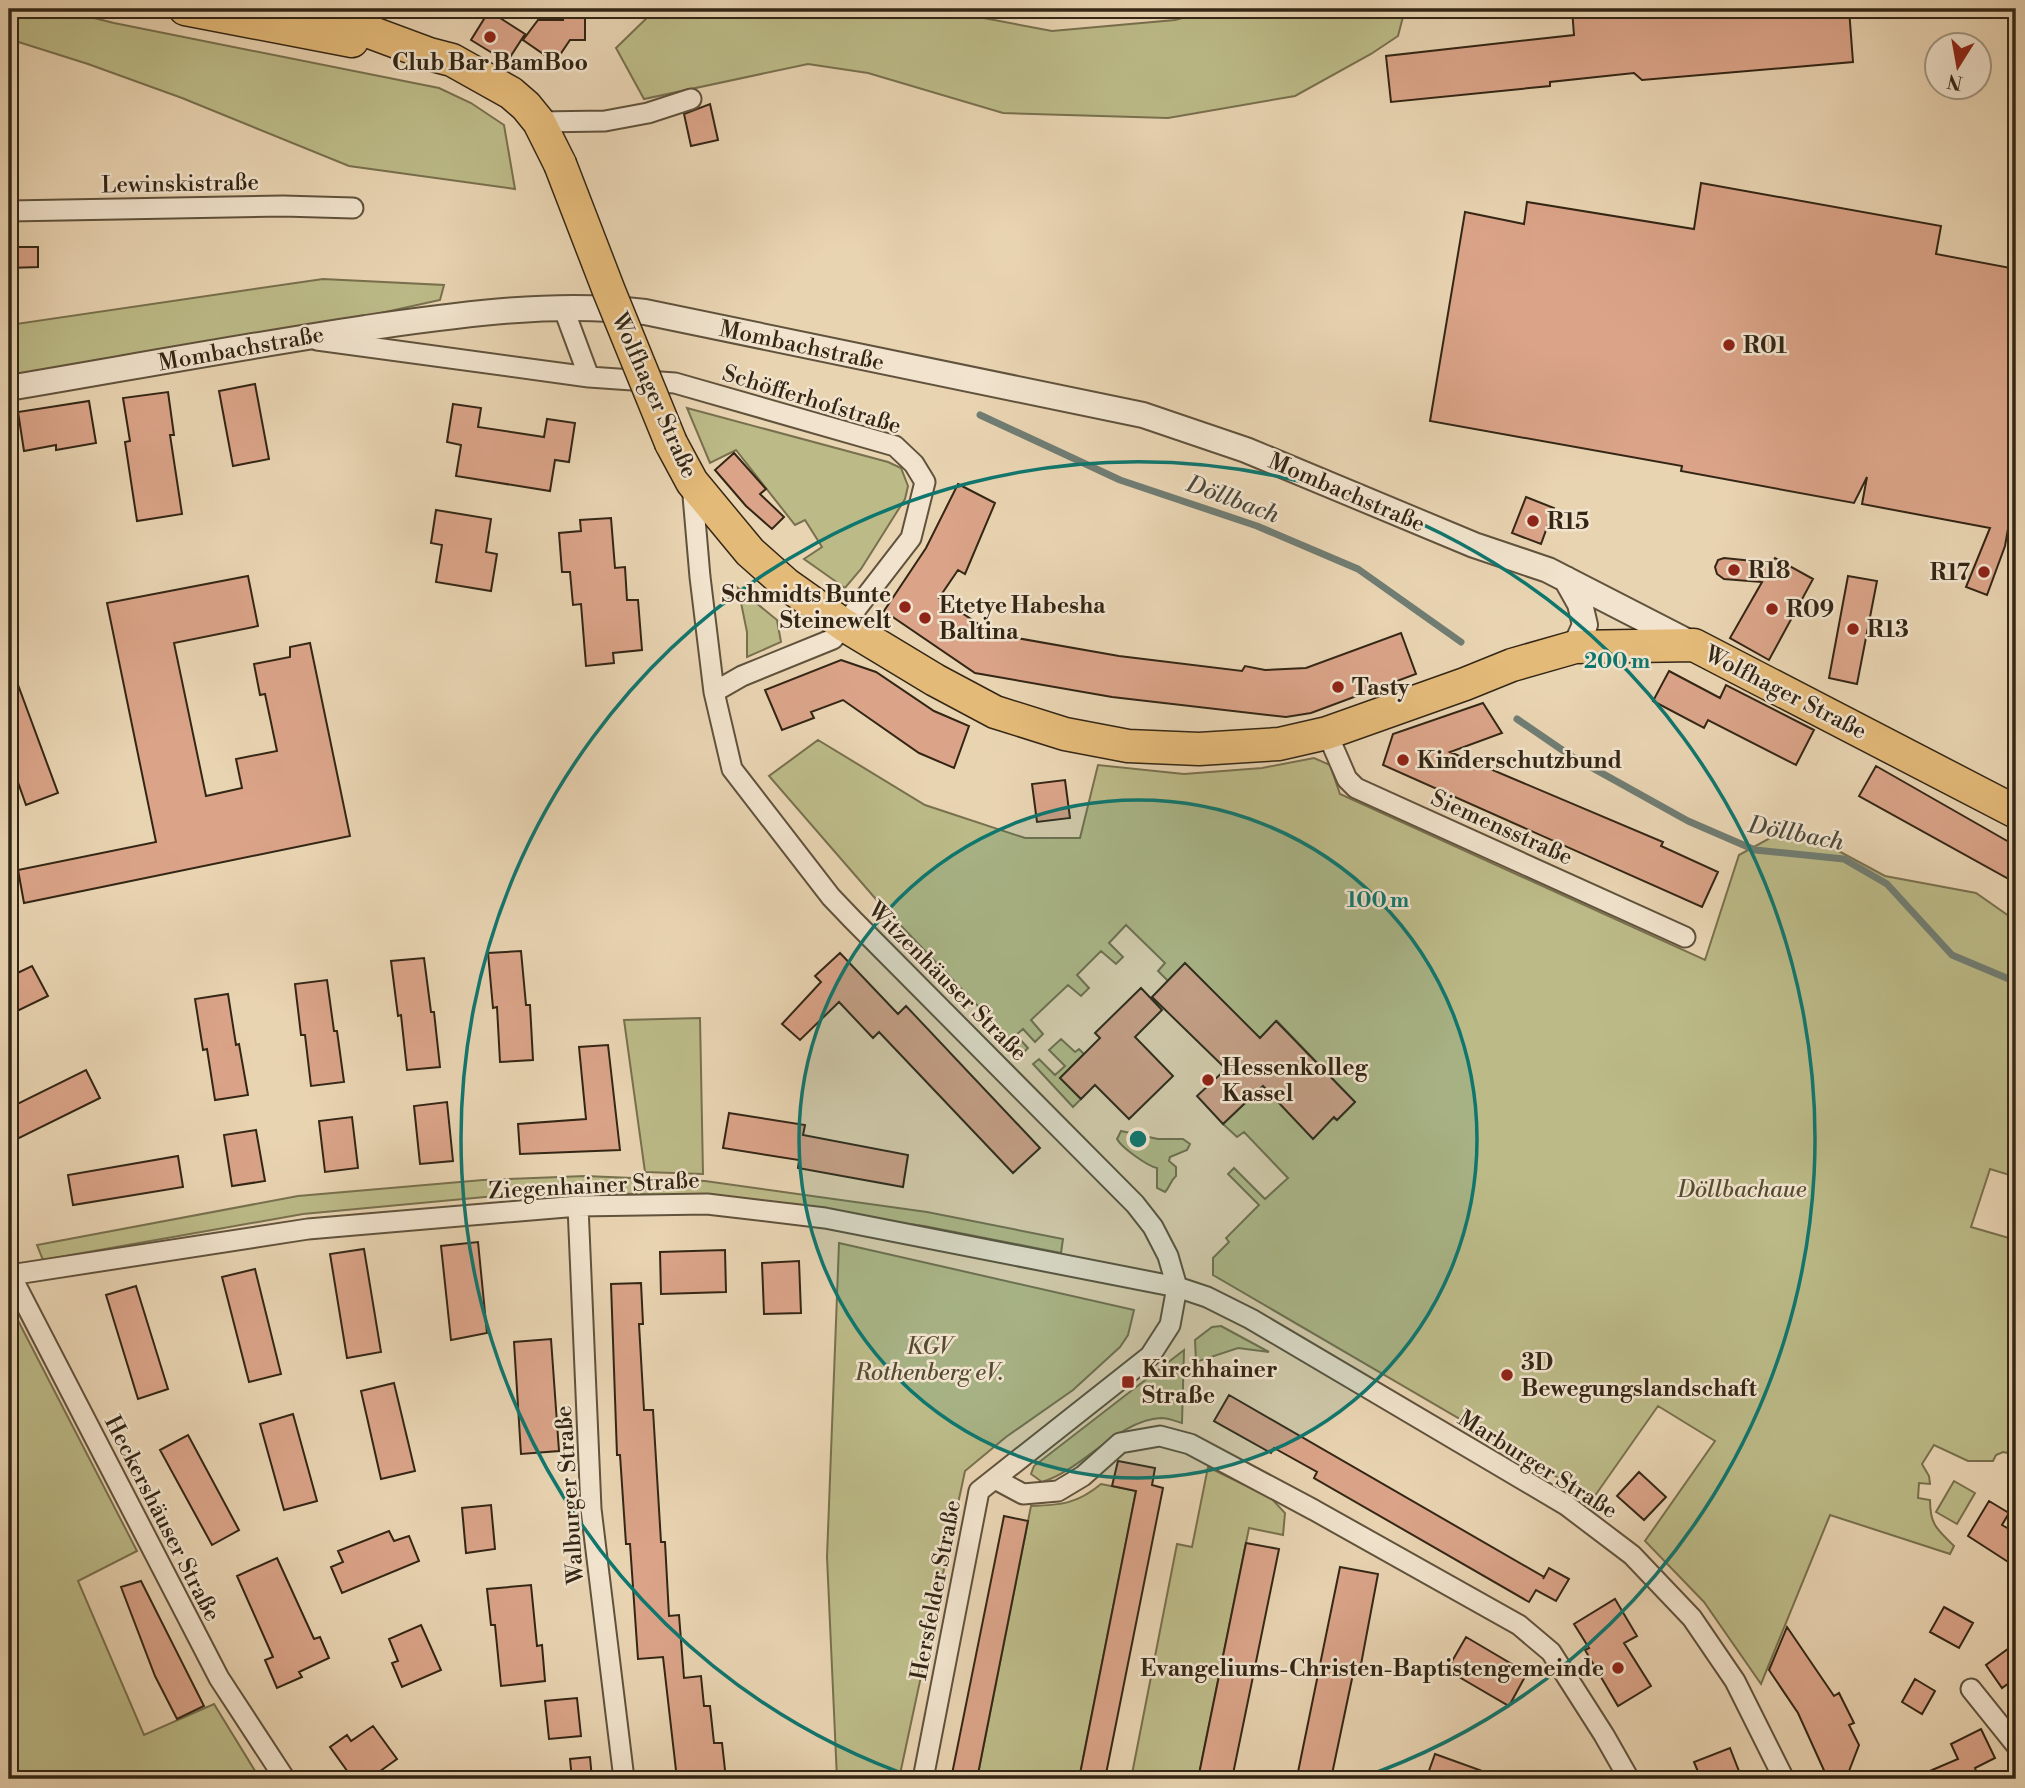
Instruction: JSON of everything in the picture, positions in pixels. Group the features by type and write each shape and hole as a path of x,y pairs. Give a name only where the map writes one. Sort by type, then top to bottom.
{"main road":[{"name":"Wolfhager Straße","path":"185,9 429,54"},
{"name":"Wolfhager Straße","path":"308,9 452,61 511,93 526,106 543,128 671,443 692,482 758,559 786,584 845,625 935,680 995,712 1065,734 1128,746 1199,749 1279,744 1327,733 1513,665 1575,647 1694,645 2016,812"}],"street":[{"path":"543,128 648,113 691,99"},
{"name":"Lewinskistraße","path":"9,211 283,206 352,208"},
{"path":"563,307 589,377"},
{"name":"Mombachstraße","path":"9,388 298,338 449,316 563,307 601,307 645,312 1143,415 1246,450 1474,545 1548,570 1694,645"},
{"name":"Schöfferhofstraße","path":"298,338 589,377 675,383 895,446 914,464 925,482 911,538 845,625"},
{"name":"Witzenhäuser Straße","path":"692,482 699,577 714,692 732,769 831,897 1135,1204 1153,1227 1168,1256 1177,1287"},
{"path":"1566,579 1580,604 1585,625 1575,647"},
{"path":"714,692 742,676 833,639 845,625"},
{"name":"Siemensstraße","path":"1327,733 1346,779 1356,789 1685,937"},
{"name":"Ziegenhainer Straße","path":"9,1274 308,1228 578,1206 707,1203 825,1218 1177,1287"},
{"name":"Walburger Straße","path":"578,1206 591,1510 624,1779"},
{"name":"Heckershäuser Straße","path":"9,1274 219,1678 285,1779"},
{"name":"Hersfelder Straße","path":"923,1779 979,1491 1150,1356 1170,1325 1177,1287"},
{"name":"Marburger Straße","path":"1177,1287 1207,1297 1263,1326 1566,1505 1632,1555 1692,1618 1735,1681 1784,1779"},
{"path":"995,1479 1023,1494 1058,1491 1083,1476 1120,1443 1160,1436 1189,1444 1314,1510 1519,1625 1551,1653 1629,1779"},
{"path":"1971,1689 2016,1745"}],"green space":[{"path":"9,9 58,9 114,23 439,88 471,103 504,125 515,189 349,166 182,98 9,39"},
{"path":"656,9 936,9 1052,31 1175,20 1216,9 1405,9 1398,36 1295,96 1168,118 1003,113 868,73 808,64 644,99 616,48"},
{"path":"323,279 444,285 440,300 372,315 9,379 9,325"},
{"path":"687,408 888,462 901,468 908,486 905,499 861,569 845,588 804,559 822,547 805,520 795,525 736,450 710,463"},
{"path":"738,588 777,620 781,642 747,657 747,632"},
{"name":"Döllbachaue","path":"818,740 925,805 1025,838 1080,838 1098,765 1184,774 1262,768 1314,758 1330,765 1340,794 1705,960 1739,855 1792,826 1885,876 1976,893 2016,921 2016,1177 1990,1169 1971,1227 2016,1240 2016,1461 2003,1452 1996,1455 1993,1461 1968,1461 1934,1445 1922,1464 1930,1484 1919,1483 1918,1498 1930,1500 1931,1515 1936,1526 1954,1546 1950,1554 1830,1515 1761,1684 1704,1602 1645,1541 1715,1441 1658,1406 1592,1500 1537,1464 1213,1275 1213,1258 1229,1242 1226,1238 1259,1205 1228,1174 1234,1168 1265,1199 1288,1178 1244,1132 1237,1137 1223,1124 1263,1086 1337,1120 1355,1102 1277,1021 1260,1038 1168,981 1158,971 1165,963 1126,925 1109,943 1123,957 1116,964 1101,951 1077,975 1089,988 1081,996 1068,985 1031,1020 1043,1034 1035,1042 1023,1029 1016,1035 1028,1048 1023,1053 881,905 769,776"},
{"path":"700,1018 703,1174 645,1172 624,1020"},
{"path":"1061,1039 1075,1052 1079,1049 1084,1054 1060,1078 1081,1099 1073,1107 1033,1064 1039,1059 1055,1075 1065,1066 1049,1050"},
{"path":"1121,1131 1158,1139 1183,1139 1190,1144 1187,1150 1170,1157 1169,1161 1176,1167 1176,1176 1165,1192 1157,1188 1157,1168 1141,1160 1119,1142 1117,1139"},
{"path":"585,1176 705,1181 927,1212 1063,1239 1061,1253 924,1226 705,1197 587,1192 485,1197 303,1214 43,1260 37,1245 298,1196 483,1180"},
{"name":"KGV Rothenberg eV.","path":"839,1243 1134,1310 1128,1335 1120,1347 1073,1390 1006,1437 965,1471 899,1779 837,1779 827,1557"},
{"path":"9,1303 137,1551 78,1581 144,1735 214,1704 260,1779 9,1779"},
{"path":"1221,1326 1269,1352 1238,1348 1196,1362 1195,1340 1212,1327"},
{"path":"1184,1350 1182,1423 1164,1418 1145,1421 1115,1436 1057,1476 1042,1482 1031,1474 1034,1466"},
{"path":"1208,1467 1271,1498 1285,1513 1283,1535 1249,1528 1198,1779 1131,1779 1177,1544 1192,1547"},
{"path":"1954,1481 1975,1493 1957,1524 1936,1512"},
{"path":"1101,1484 1136,1491 1079,1779 977,1779 1031,1506 1068,1502 1084,1496"}],"building":[{"path":"563,9 585,9 585,40 570,40 555,62 523,40 538,20 563,20"},
{"path":"1572,9 1849,9 1853,62 1642,80 1634,73 1550,82 1550,86 1391,102 1386,56 1574,35"},
{"name":"Club Bar BamBoo","path":"489,11 525,34 507,62 471,40"},
{"path":"710,104 718,140 691,146 684,114"},
{"name":"R01","path":"1701,183 1941,226 1936,254 2016,269 2016,484 2005,546 1987,595 1966,587 1990,528 1862,504 1867,477 1854,503 1681,471 1682,466 1430,421 1465,212 1524,224 1527,202 1694,229"},
{"path":"9,247 38,247 38,267 9,268"},
{"path":"255,384 269,459 233,466 219,391"},
{"path":"168,392 174,435 170,435 182,514 137,521 125,442 130,441 123,398"},
{"path":"89,401 96,443 56,450 56,445 24,451 18,412"},
{"path":"453,404 481,408 478,427 544,437 547,419 575,423 569,462 555,460 550,491 456,476 461,445 447,442"},
{"path":"734,453 766,489 760,494 784,517 772,529 746,506 715,470"},
{"path":"958,484 995,503 965,574 958,570 939,598 994,634 1119,656 1242,671 1245,666 1265,670 1306,668 1401,633 1416,674 1311,713 1286,717 1112,697 975,673 884,611 926,548"},
{"name":"R15","path":"1526,497 1554,508 1541,544 1512,533"},
{"path":"436,510 491,519 486,552 497,554 491,591 436,582 442,545 431,543"},
{"path":"611,518 615,568 625,567 627,600 638,600 642,650 613,653 614,663 586,666 581,604 573,605 570,572 562,572 559,533 581,531 580,520"},
{"name":"R09","path":"1724,558 1772,563 1775,558 1813,579 1769,660 1730,638 1762,582 1724,579 1717,574 1715,567 1718,560"},
{"path":"248,576 258,626 174,643 206,796 242,788 236,759 277,751 265,694 260,695 254,664 290,657 290,647 310,643 350,836 24,903 18,870 156,842 107,603"},
{"name":"R13","path":"1848,576 1877,581 1857,684 1829,678"},
{"path":"841,660 876,672 934,711 969,726 954,768 919,753 843,700 811,712 814,718 782,730 765,690"},
{"path":"9,666 58,793 26,805 9,757"},
{"path":"1669,671 1720,698 1726,685 1814,730 1796,765 1708,720 1704,728 1653,701"},
{"path":"1483,703 1502,733 1450,752 1663,842 1661,846 1718,872 1702,907 1383,765 1393,734"},
{"path":"1876,766 2016,846 2016,883 1859,796"},
{"path":"1065,780 1070,818 1037,822 1032,784"},
{"path":"521,951 526,1005 530,1005 533,1060 500,1062 497,1007 493,1008 488,953"},
{"path":"840,953 898,1014 906,1006 1040,1148 1013,1173 879,1032 873,1038 839,1002 800,1040 782,1024 821,982 815,976"},
{"path":"424,958 440,1067 407,1070 391,961"},
{"path":"1185,963 1260,1038 1276,1021 1355,1102 1337,1120 1334,1117 1313,1139 1263,1086 1223,1124 1197,1096 1226,1069 1152,997"},
{"path":"32,966 48,996 9,1015 9,977"},
{"path":"327,980 344,1082 311,1086 295,984"},
{"path":"1141,988 1162,1010 1135,1037 1173,1076 1129,1119 1095,1085 1081,1099 1060,1078 1100,1038 1095,1033"},
{"path":"228,994 248,1095 215,1100 195,999"},
{"path":"608,1045 620,1150 520,1154 518,1124 586,1119 579,1047"},
{"path":"86,1070 100,1098 9,1143 9,1108"},
{"path":"447,1102 453,1161 420,1164 414,1106"},
{"path":"729,1113 805,1125 803,1135 908,1155 903,1187 798,1168 799,1160 723,1148"},
{"path":"352,1117 358,1168 325,1172 319,1121"},
{"path":"256,1130 265,1181 232,1186 224,1135"},
{"path":"178,1156 183,1187 73,1205 68,1175"},
{"path":"478,1242 487,1333 451,1340 441,1246"},
{"path":"364,1249 381,1352 347,1358 330,1254"},
{"path":"725,1250 726,1292 661,1294 660,1252"},
{"path":"799,1261 801,1313 764,1314 762,1263"},
{"path":"255,1269 281,1374 249,1382 222,1277"},
{"path":"641,1283 643,1324 639,1324 644,1410 653,1410 661,1542 665,1542 669,1616 679,1615 684,1678 701,1676 704,1706 710,1706 714,1743 722,1743 726,1779 677,1779 663,1657 638,1659 630,1544 626,1544 620,1455 617,1455 611,1284"},
{"path":"136,1286 168,1389 138,1399 106,1295"},
{"path":"551,1339 559,1451 521,1454 514,1342"},
{"path":"394,1383 415,1471 381,1479 361,1391"},
{"path":"1229,1395 1544,1577 1543,1579 1549,1568 1569,1579 1556,1601 1536,1590 1529,1602 1314,1478 1317,1472 1274,1448 1271,1453 1214,1421"},
{"path":"293,1414 317,1501 284,1510 260,1424"},
{"path":"188,1435 239,1530 212,1545 160,1450"},
{"path":"1118,1461 1155,1468 1152,1485 1163,1488 1105,1779 1079,1779 1136,1491 1112,1486"},
{"path":"1639,1472 1666,1497 1644,1520 1617,1496"},
{"path":"1989,1501 2009,1513 2002,1525 2016,1533 2016,1567 1968,1536"},
{"path":"491,1505 495,1549 466,1553 462,1508"},
{"path":"1004,1516 1028,1521 977,1779 951,1779"},
{"path":"389,1531 394,1541 409,1536 419,1561 342,1593 331,1567 343,1562 338,1551"},
{"path":"1246,1543 1279,1549 1232,1779 1198,1779"},
{"path":"277,1558 314,1639 320,1637 329,1658 299,1672 302,1677 277,1688 265,1660 273,1657 237,1576"},
{"path":"1340,1567 1378,1574 1359,1675 1353,1674 1331,1779 1307,1779 1297,1777"},
{"path":"141,1581 204,1706 177,1719 155,1676 121,1587"},
{"path":"531,1585 537,1646 542,1645 545,1681 501,1686 495,1625 491,1625 487,1589"},
{"name":"Evangeliums-Christen-Baptistengemeinde","path":"1615,1599 1637,1636 1624,1643 1651,1686 1618,1706 1585,1650 1589,1648 1574,1624"},
{"path":"1944,1607 1973,1623 1959,1648 1930,1632"},
{"path":"421,1625 441,1670 402,1687 392,1663 398,1661 389,1639"},
{"path":"1787,1627 1834,1696 1839,1693 1854,1723 1849,1725 1859,1745 1849,1771 1827,1777 1798,1713 1769,1670"},
{"path":"1466,1637 1527,1673 1509,1706 1447,1670"},
{"path":"2016,1643 2016,1678 2002,1688 1986,1665"},
{"path":"1915,1679 1935,1691 1922,1714 1902,1702"},
{"path":"577,1698 581,1736 549,1739 545,1701"},
{"path":"373,1726 397,1759 369,1779 353,1779 330,1747 347,1735 351,1741"},
{"path":"1981,1729 1995,1758 1975,1768 1979,1779 1911,1779 1958,1759 1951,1744"},
{"path":"1730,1748 1742,1779 1701,1779 1694,1762"},
{"path":"1435,1754 1499,1777 1426,1779"},
{"path":"590,1757 592,1779 572,1779 570,1759"}],"waterway":[{"name":"Döllbach","path":"980,415 1120,480 1257,526 1358,569 1461,642"},
{"name":"Döllbach","path":"1517,719 1571,756 1688,821 1755,850 1844,859 1887,884 1952,955 2016,982"}],"place":[{"name":"Club Bar BamBoo","path":"490,37"},
{"name":"R01","path":"1729,345"},
{"name":"R15","path":"1533,521"},
{"name":"R18","path":"1734,570"},
{"name":"R17","path":"1984,572"},
{"name":"Schmidts Bunte Steinewelt","path":"905,607"},
{"name":"R09","path":"1772,609"},
{"name":"Etetye Habesha Baltina","path":"925,618"},
{"name":"R13","path":"1853,629"},
{"name":"Tasty","path":"1338,687"},
{"name":"Kinderschutzbund","path":"1403,760"},
{"name":"Hessenkolleg Kassel","path":"1208,1080"},
{"name":"3D Bewegungslandschaft","path":"1507,1375"},
{"name":"Kirchhainer Straße","path":"1128,1382"},
{"name":"Evangeliums-Christen-Baptistengemeinde","path":"1618,1668"}]}
